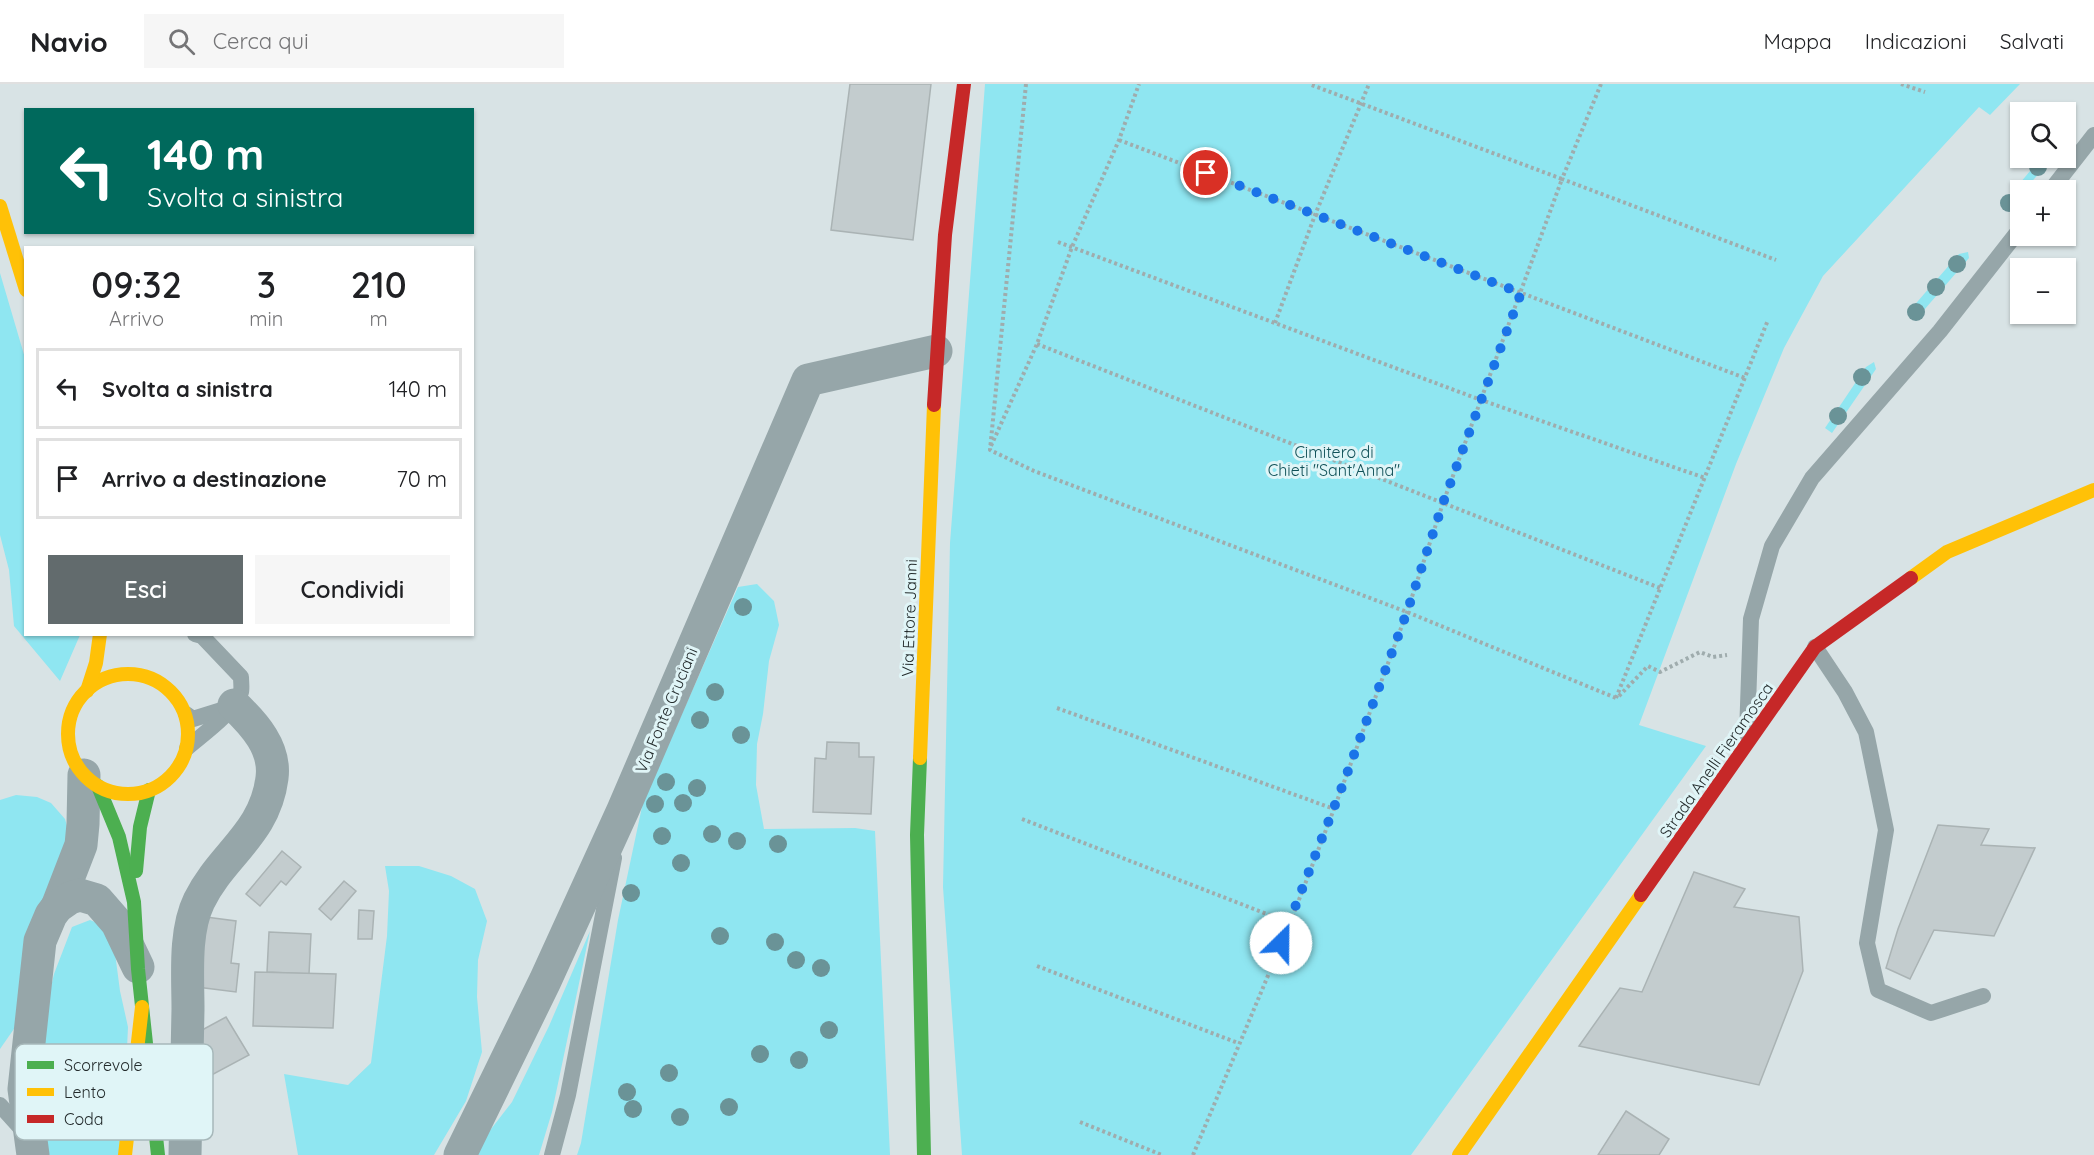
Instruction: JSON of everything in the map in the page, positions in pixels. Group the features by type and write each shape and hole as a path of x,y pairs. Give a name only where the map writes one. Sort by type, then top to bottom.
{"main road":[{"name":"Via Ettore Janni","path":"924,1155 917,835 936,351 945,234 963,84"},
{"path":"0,206 24,284"},
{"name":"Strada Anelli Fieramosca","path":"1459,1155 1815,647 1947,552 2094,490"},
{"path":"87,691 95,672 100,650 100,636"},
{"path":"128,657 134,674"},
{"path":"134,674 151,678 166,687 178,699 186,714 189,731 187,748 181,764 170,778 149,790 123,794 106,790 79,769 71,754 68,737 70,720 76,704 87,691 101,680 117,675 134,674"},
{"path":"91,780 119,837 134,902"},
{"path":"146,1044 134,902 140,827 149,790"},
{"path":"138,1044 142,1007"},
{"path":"141,1044 142,1007"},
{"path":"125,1155 127,1140"},
{"path":"138,1140 138,1155"},
{"path":"156,1140 158,1155"}],"street":[{"name":"Via Fonte Cruciani","path":"460,1155 545,981 623,810 808,380 936,351"},
{"path":"188,1044 189,941 198,903 218,871 254,828 267,804 273,776 269,752 263,737 234,705"},
{"path":"28,1044 40,941 47,922 57,907 81,845 91,780"},
{"path":"57,907 70,898 80,895 98,900 117,923 138,969"},
{"path":"186,1140 186,1155"}],"lane":[{"path":"2059,180 2094,135"},
{"path":"1747,744 1751,619 1773,546 1812,478 1940,331 2010,242"},
{"path":"187,748 234,705 240,694 241,677 201,636"},
{"path":"1815,647 1845,692 1866,732 1886,830 1867,943 1878,990 1931,1013 1983,996"},
{"path":"186,714 193,719 234,705"},
{"path":"552,1155 570,1084 623,810"},
{"path":"0,1106 15,1125"}],"path":[{"path":"990,450 1026,84"},
{"path":"990,450 1037,344 1072,247 1119,140 1139,84"},
{"path":"1309,84 1776,260"},
{"path":"1275,323 1315,215 1369,84"},
{"path":"1193,1155 1290,923 1334,809 1562,179 1601,84"},
{"path":"1901,84 1925,92"},
{"path":"1119,140 1745,378"},
{"path":"1058,242 1481,400 1705,478"},
{"path":"1616,698 1768,320"},
{"path":"1037,344 1660,588"},
{"path":"990,450 1034,471 1407,612 1616,698"},
{"path":"1616,698 1648,666 1660,672 1700,652 1713,657 1750,653"},
{"path":"1057,708 1334,809"},
{"path":"1022,819 1290,923"},
{"path":"1036,966 1238,1043"},
{"path":"1080,1122 1162,1155"}],"green space":[{"name":"Cimitero di Chieti \"Sant'Anna\"","path":"985,84 2020,84 1990,115 1979,107 1823,276 1784,348 1736,464 1639,725 1706,746 1411,1155 962,1155 943,887 950,543"},
{"path":"2033,168 2044,168 2033,180 2023,180"},
{"path":"2010,195 2010,207 2003,206"},
{"path":"1968,252 1969,258 1918,317 1911,316 1911,309 1959,254"},
{"path":"0,273 24,355 24,636 80,636 60,681 14,626 9,570 0,535"},
{"path":"1874,362 1876,369 1832,433 1825,428 1866,367"},
{"path":"757,584 774,601 779,625 769,661 757,744 756,785 764,829 855,828 875,831 890,1155 577,1155 581,1143 618,920 643,802 738,587"},
{"path":"16,795 37,797 51,803 65,819 73,846 25,1013 0,1049 0,800"},
{"path":"385,866 419,866 451,876 475,889 487,921 478,960 477,997 482,1052 466,1101 434,1155 298,1155 284,1074 348,1085 371,1063 387,936 389,891"},
{"path":"90,920 107,927 115,953 128,1027 127,1044 38,1044 54,974 72,927"},
{"path":"590,931 552,1112 539,1155 471,1155 512,1102 549,1026"},
{"path":"42,1140 123,1140 122,1155 43,1155"}],"building":[{"path":"850,84 931,84 913,240 831,230"},
{"path":"827,742 859,743 859,757 874,757 871,814 813,812 815,758 826,759"},
{"path":"1938,825 1989,829 1981,845 2035,848 1994,936 1934,930 1910,979 1886,968 1898,929"},
{"path":"282,851 301,867 286,885 281,881 260,906 246,894"},
{"path":"1694,872 1745,889 1734,907 1799,917 1803,971 1759,1085 1579,1046 1620,988 1642,992"},
{"path":"344,881 356,891 331,920 319,909"},
{"path":"359,910 374,911 372,939 358,939"},
{"path":"206,917 236,921 231,963 239,964 236,992 197,987"},
{"path":"269,932 311,934 309,974 267,972"},
{"path":"255,972 336,974 333,1028 253,1026"},
{"path":"226,1017 249,1055 213,1074 213,1044 191,1044 191,1036"},
{"path":"1626,1111 1669,1139 1659,1155 1598,1155"}],"traffic: fast":[{"path":"920,758 917,835 924,1155"},
{"path":"98,786 119,837 134,902 146,1044"},
{"path":"136,871 140,827 149,790"},
{"path":"156,1140 158,1155"}],"traffic: slow":[{"path":"0,206 24,284"},
{"path":"920,758 934,405"},
{"path":"1911,578 1947,552 2094,490"},
{"path":"87,691 96,663 100,636"},
{"path":"128,674 151,678 171,691 184,711 188,734 184,757 171,777 151,790 128,794 105,790 85,777 72,757 68,734 72,711 85,691 105,678 128,674"},
{"path":"1459,1155 1641,895"},
{"path":"138,1044 142,1007"},
{"path":"125,1155 127,1140"}],"traffic: jam":[{"path":"934,405 945,235 964,84"},
{"path":"1641,895 1815,647 1911,578"}],"route":[{"path":"1206,173 1521,293 1443,503 1407,612 1281,943"}]}
